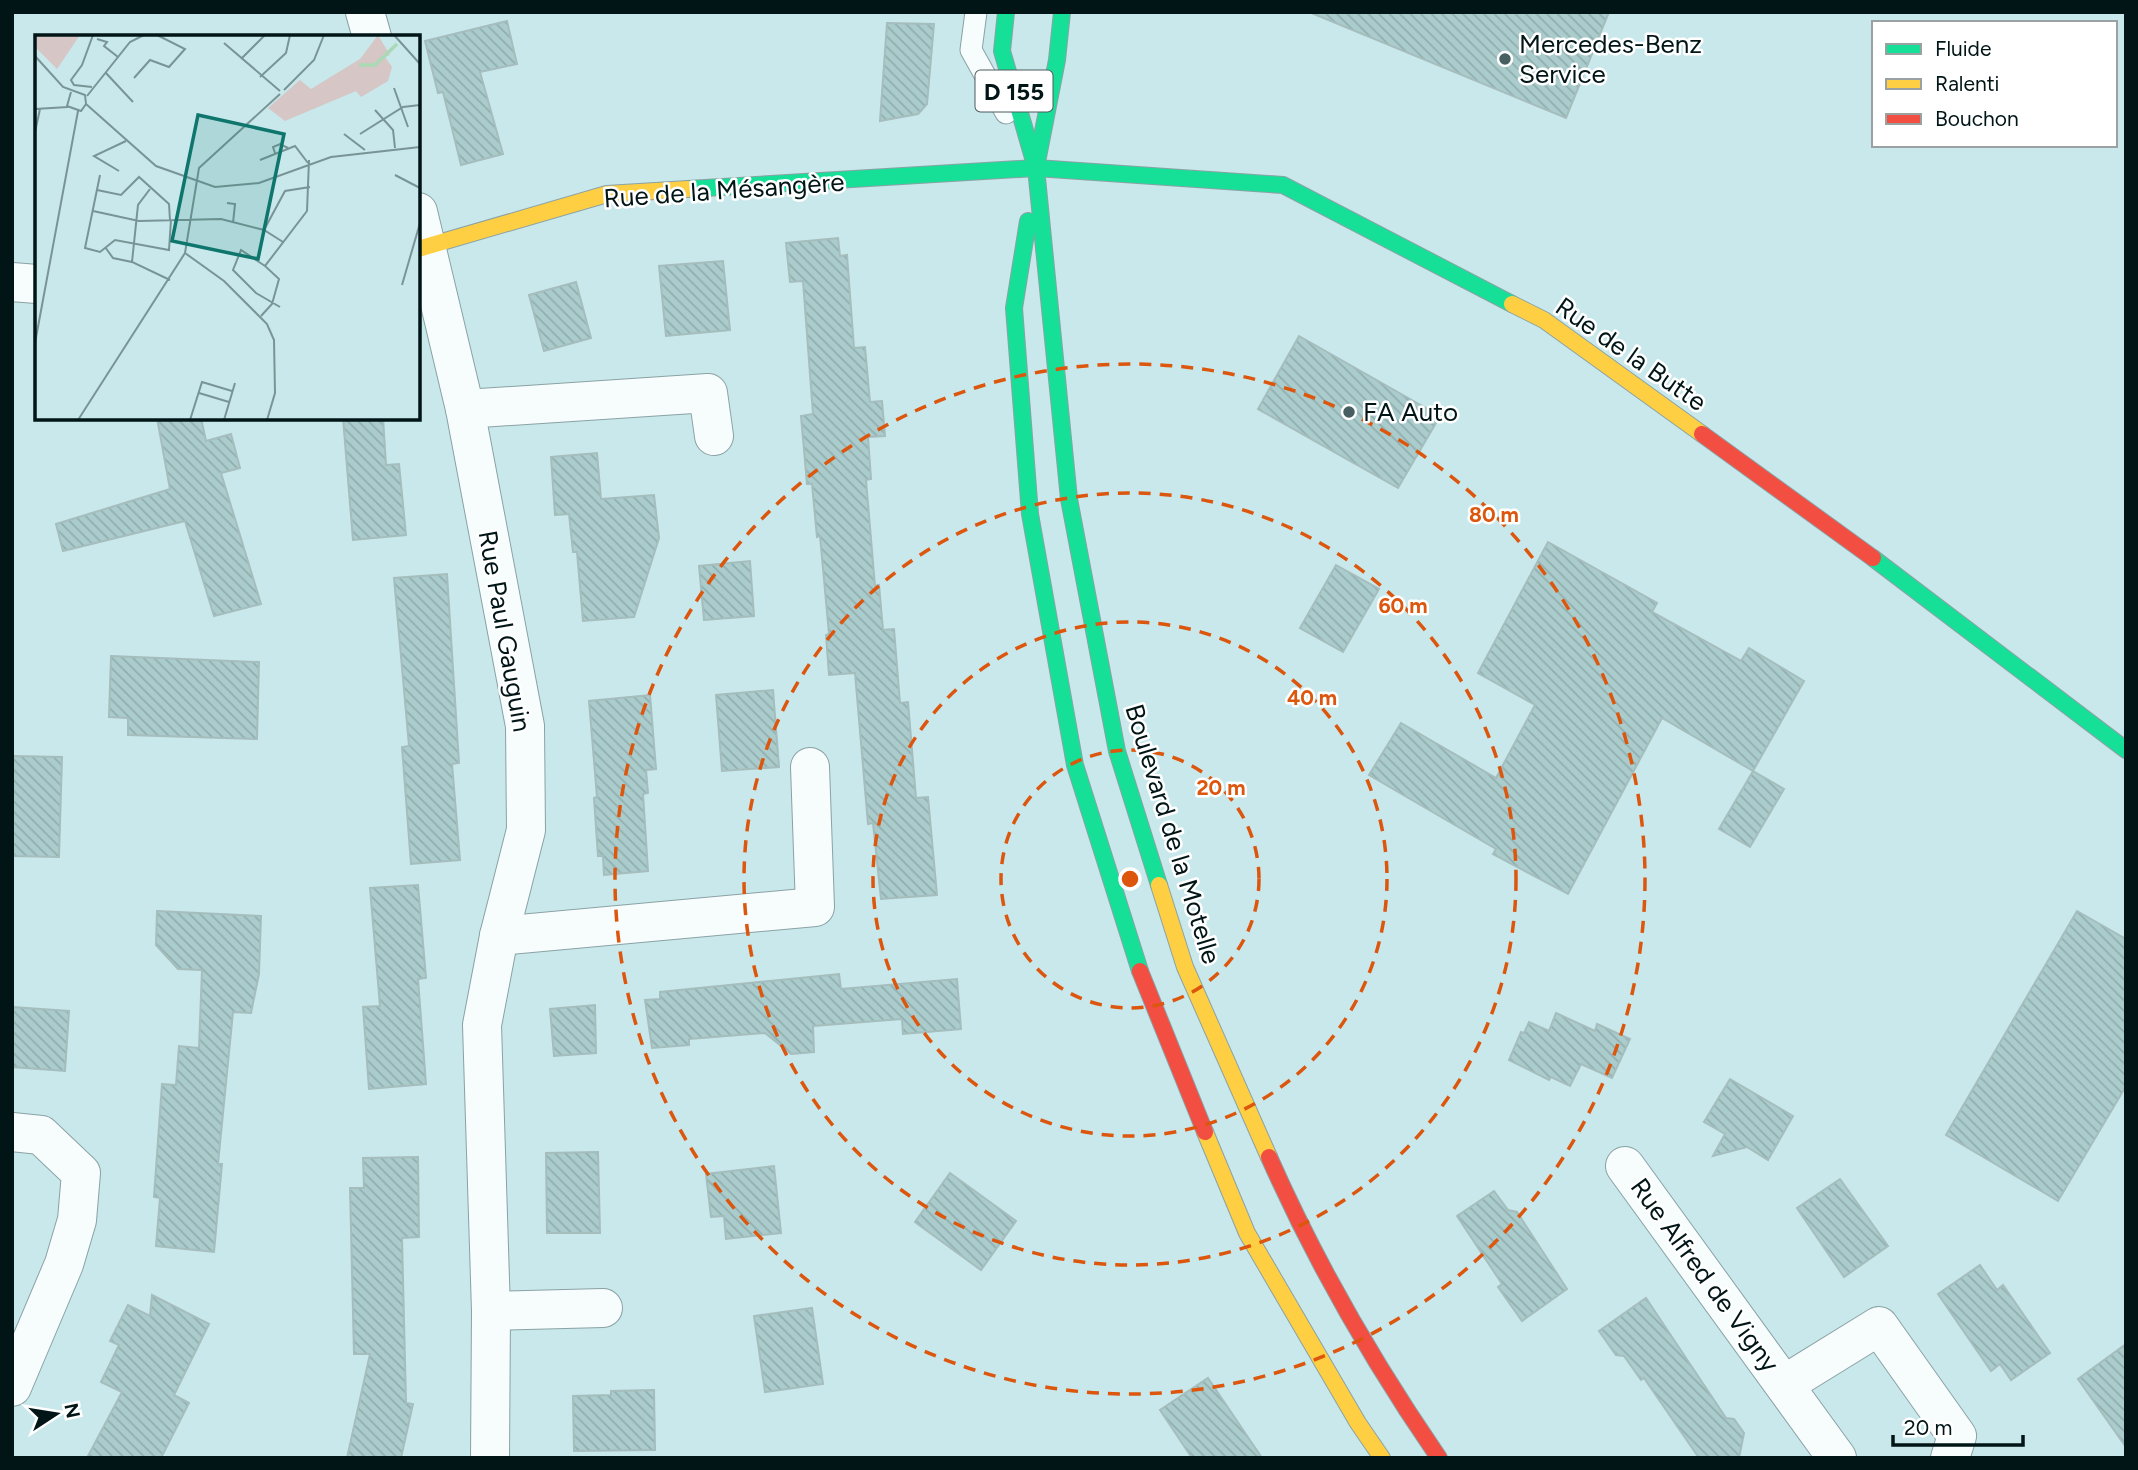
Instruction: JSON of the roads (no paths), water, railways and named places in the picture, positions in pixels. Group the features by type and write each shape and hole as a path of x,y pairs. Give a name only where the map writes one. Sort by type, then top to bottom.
{"main road":[{"name":"Boulevard de la Motelle","path":"1006,12 1002,51 1036,168 1069,499 1117,751 1185,967 1285,1193 1394,1392 1439,1458"},
{"name":"Boulevard de la Motelle","path":"1062,12 1057,60 1036,168 1014,308 1030,514 1075,765 1145,986 1247,1233 1358,1423 1382,1458"},
{"name":"Rue de la Mésangère","path":"421,236 607,194 1036,168"},
{"name":"Rue de la Butte","path":"1036,168 1283,185 1544,320 1896,575 2126,750"}],"street":[{"path":"365,12 371,35"},
{"name":"Rue Paul Gauguin","path":"421,236 465,409 525,726 526,830 499,936 482,1025 492,1311 490,1458"},
{"path":"12,282 35,284"},
{"path":"465,409 708,393 714,436"},
{"path":"499,936 815,907 810,767"},
{"path":"12,1132 41,1135 81,1173 77,1220 64,1264 12,1387"},
{"name":"Rue Alfred de Vigny","path":"1625,1166 1836,1458"},
{"path":"492,1311 603,1308"},
{"name":"Rue Alfred de Vigny","path":"1785,1384 1880,1326 1957,1436 1950,1458"}],"lane":[{"path":"976,12 971,50 1036,168"}],"place":[{"name":"Mercedes-Benz Service","path":"1505,59"},
{"name":"FA Auto","path":"1349,412"}]}
